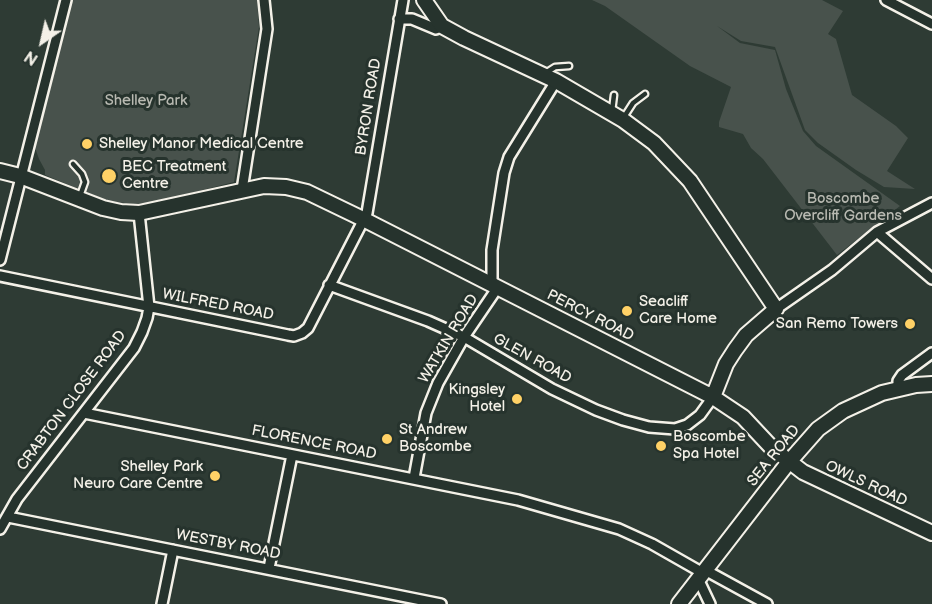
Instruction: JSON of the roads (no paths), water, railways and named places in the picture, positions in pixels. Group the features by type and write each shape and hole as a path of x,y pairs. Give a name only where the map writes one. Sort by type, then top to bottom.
{"street":[{"path":"0,260 66,0"},
{"path":"242,190 267,29 264,0"},
{"name":"BYRON ROAD","path":"363,219 367,213 403,0"},
{"path":"424,0 442,26 556,81 617,117 654,143 690,181 776,309"},
{"path":"886,0 932,24"},
{"path":"399,19 412,19 436,29 442,26"},
{"path":"495,286 492,250 504,173 509,157 556,81"},
{"name":"PERCY ROAD","path":"0,171 20,176 105,209 139,213 264,186 307,192 713,397 743,417 788,463"},
{"path":"713,397 726,364 746,335 776,309 832,270 877,232 932,203"},
{"name":"CRABTON CLOSE ROAD","path":"0,529 17,499 134,348 145,325 148,307 139,213"},
{"name":"WILFRED ROAD","path":"0,276 294,336 308,328 363,219"},
{"path":"877,232 932,279"},
{"name":"GLEN ROAD","path":"329,285 464,337 552,389 623,420 649,428 675,429 687,425 700,415 713,397"},
{"name":"WATKIN ROAD","path":"414,478 431,398 443,372 495,286"},
{"path":"898,388 898,381 902,375 932,353"},
{"name":"SEA ROAD","path":"679,604 809,438 831,419 867,399 898,388 932,384"},
{"name":"FLORENCE ROAD","path":"84,413 518,500 619,529 652,544 702,575 767,604"},
{"path":"269,568 292,455"},
{"name":"OWLS ROAD","path":"788,463 932,533"},
{"name":"WESTBY ROAD","path":"8,517 441,604"},
{"path":"162,604 173,550"},
{"path":"702,575 701,585 711,604"}],"lane":[{"path":"543,74 555,67 569,66"},
{"path":"617,117 645,94"},
{"path":"614,95 617,117"},
{"path":"73,165 86,182 79,199"}],"place":[{"name":"Shelley Manor Medical Centre","path":"87,144"},
{"name":"BEC Treatment Centre","path":"109,176"},
{"name":"Seacliff Care Home","path":"627,311"},
{"name":"San Remo Towers","path":"910,324"},
{"name":"Kingsley Hotel","path":"517,399"},
{"name":"St Andrew Boscombe","path":"387,439"},
{"name":"Boscombe Spa Hotel","path":"661,446"},
{"name":"Shelley Park Neuro Care Centre","path":"215,476"}],"park label":[{"name":"Shelley Park","path":"146,101"},
{"name":"Boscombe Overcliff Gardens","path":"843,208"}]}
